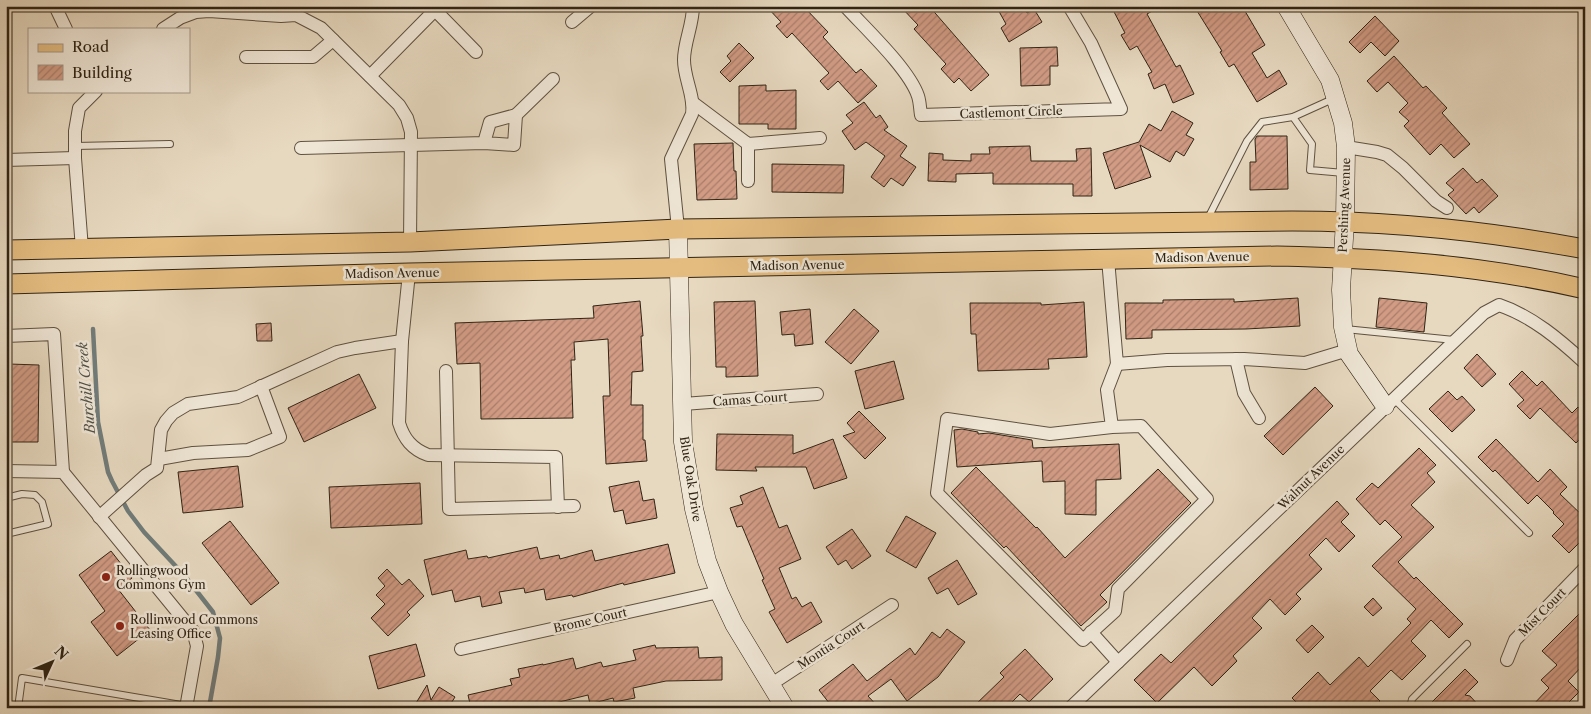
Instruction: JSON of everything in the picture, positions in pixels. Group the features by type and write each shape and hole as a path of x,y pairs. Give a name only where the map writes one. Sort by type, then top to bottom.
{"main road":[{"path":"6,250 410,242 678,229 1345,221 1469,230 1522,237 1585,249"},
{"name":"Madison Avenue","path":"6,284 409,272 1277,256 1343,257 1436,264 1495,272 1585,289"}],"street":[{"path":"55,6 66,28"},
{"path":"572,22 591,6"},
{"path":"678,229 671,159 692,114 692,102 685,76 684,60 686,41 693,18 693,6"},
{"name":"Castlemont Circle","path":"844,6 895,61 910,81 918,95 922,115 1121,109 1091,43 1069,6"},
{"name":"Pershing Avenue","path":"1286,6 1330,80 1342,123 1346,146 1341,305 1348,350 1389,402"},
{"path":"370,76 436,10 476,52"},
{"path":"165,28 180,18 196,12 209,11 281,11 296,15 321,28 400,105 407,118 411,132 410,242"},
{"path":"246,58 313,57 333,40"},
{"path":"484,144 490,122 516,115 553,79"},
{"path":"82,249 75,131 79,108 95,92"},
{"path":"692,102 748,144 820,138"},
{"path":"301,148 514,145 516,115"},
{"path":"748,144 748,181"},
{"path":"1346,146 1377,152 1386,156 1403,168 1436,201 1448,208"},
{"path":"6,160 75,152"},
{"name":"Blue Oak Drive","path":"678,229 683,442 694,509 707,561 719,592 734,624 785,708"},
{"path":"1108,259 1116,364 1107,390 1112,427"},
{"path":"409,272 402,341 399,423 402,434 409,444 428,455 556,456 558,506"},
{"name":"Walnut Avenue","path":"1074,706 1484,313 1498,305 1524,315 1566,346 1585,364"},
{"path":"6,336 54,334 63,472 193,631 197,646 187,707"},
{"path":"98,517 157,468 162,430 166,421 173,413 188,404 238,397 336,352 402,341"},
{"path":"1116,364 1167,360 1236,359 1305,363 1348,350"},
{"path":"1236,359 1244,393 1259,418"},
{"path":"446,371 449,509 574,506"},
{"path":"159,459 194,453 248,450 280,437 262,386"},
{"name":"Camas Court","path":"683,404 817,394"},
{"path":"947,419 1050,434 1112,427 1141,426 1207,499 1118,588 1115,611 1083,640 937,493 947,419"},
{"path":"6,471 63,472"},
{"name":"Mist Court","path":"1507,660 1514,640 1585,568"},
{"name":"Brome Court","path":"461,649 719,592"},
{"name":"Montia Court","path":"770,684 892,605"},
{"path":"1091,632 1118,662"}],"lane":[{"path":"1207,222 1247,141 1262,122 1293,117 1336,97"},
{"path":"1293,117 1312,144 1310,170 1345,173"},
{"path":"75,152 170,144"},
{"path":"1344,329 1454,340"},
{"path":"1389,402 1529,532"},
{"path":"6,498 28,493 35,495 42,502 48,524 6,534"},
{"path":"1410,708 1412,699 1467,644"},
{"path":"18,708 22,678 187,707"}],"building":[{"path":"766,6 803,6 828,32 823,37 856,73 861,69 877,86 858,103 838,81 828,90 820,81 829,73 792,33 787,38 776,26 781,22"},
{"path":"900,6 929,6 989,75 971,91 959,78 954,83 941,69 946,64 914,29 918,25"},
{"path":"996,6 1023,6 1027,13 1034,9 1042,22 1009,42 1001,28 1006,24"},
{"path":"1111,6 1161,6 1147,14 1176,67 1180,65 1194,94 1173,103 1165,84 1154,89 1148,74 1152,72 1137,46 1130,50 1121,35 1125,33"},
{"path":"1194,6 1242,6 1265,45 1252,53 1267,78 1279,70 1287,84 1257,102 1234,64 1229,67 1220,52 1222,51"},
{"path":"1375,16 1399,41 1385,56 1371,42 1360,53 1349,42"},
{"path":"739,43 754,58 730,82 720,72 731,61 727,56"},
{"path":"1057,47 1058,66 1050,66 1050,85 1021,86 1020,48"},
{"path":"1394,56 1423,88 1426,86 1447,108 1442,113 1470,144 1454,158 1441,144 1430,155 1404,126 1409,121 1399,112 1408,103 1388,82 1377,92 1367,81"},
{"path":"766,85 766,91 796,90 796,129 768,129 768,124 739,124 739,86"},
{"path":"864,102 876,118 880,115 888,127 884,130 907,146 900,156 916,167 903,186 891,178 884,187 871,177 885,156 866,142 855,150 842,131 853,123 846,115"},
{"path":"1172,111 1193,123 1186,135 1194,139 1184,156 1176,151 1170,162 1140,145 1151,177 1115,189 1103,153 1139,142 1149,124 1161,131"},
{"path":"1257,136 1287,136 1288,189 1250,190 1250,162 1256,162 1255,139"},
{"path":"733,143 737,199 697,200 694,144"},
{"path":"1030,146 1031,161 1077,161 1076,149 1091,148 1092,196 1073,196 1073,184 993,184 993,173 956,174 956,182 928,181 929,153 943,154 943,160 971,161 971,154 990,154 989,147"},
{"path":"772,164 844,165 843,193 772,192"},
{"path":"1463,168 1477,183 1482,179 1498,196 1479,213 1474,207 1466,214 1448,195 1454,190 1446,183"},
{"path":"1298,298 1300,326 1246,329 1152,330 1152,338 1126,339 1125,303 1163,303 1163,300 1234,299 1234,302"},
{"path":"1379,298 1427,303 1424,332 1376,327"},
{"path":"640,301 643,371 632,372 631,405 643,405 643,440 645,440 647,461 606,464 603,396 610,396 608,339 574,342 575,360 571,360 573,418 481,419 480,363 457,364 455,323 594,318 593,306"},
{"path":"755,301 758,376 726,377 726,367 716,367 714,302"},
{"path":"1084,302 1087,357 1048,359 1049,369 978,371 976,334 971,334 970,303 1041,303 1041,305"},
{"path":"810,309 813,344 795,346 794,334 782,335 780,312"},
{"path":"854,309 879,331 851,364 825,342"},
{"path":"271,323 272,341 257,341 256,324"},
{"path":"1477,354 1496,374 1482,387 1464,368"},
{"path":"894,361 904,399 865,409 855,371"},
{"path":"9,364 39,365 38,442 8,442"},
{"path":"1522,371 1537,386 1542,381 1572,413 1578,407 1585,413 1585,434 1576,443 1540,408 1530,419 1517,406 1524,400 1509,384"},
{"path":"359,374 376,408 304,442 288,408"},
{"path":"1315,387 1333,406 1283,455 1264,436"},
{"path":"1448,391 1457,400 1462,396 1475,410 1452,432 1429,409"},
{"path":"859,411 886,438 865,459 843,436 855,432 847,423"},
{"path":"962,429 978,432 978,434 989,433 1032,440 1033,448 1119,444 1121,479 1096,480 1096,515 1065,514 1065,481 1043,482 1042,461 957,467 954,430"},
{"path":"717,434 793,435 793,454 833,439 847,478 814,489 806,467 755,467 757,471 716,470"},
{"path":"1496,439 1538,482 1550,469 1567,487 1560,494 1585,518 1585,537 1569,553 1552,536 1564,524 1554,512 1537,495 1528,504 1495,470 1493,472 1478,457"},
{"path":"1419,448 1436,465 1427,473 1435,482 1411,505 1434,527 1398,562 1414,579 1416,577 1463,624 1449,638 1431,620 1411,641 1426,656 1402,680 1391,670 1370,691 1380,701 1373,708 1302,708 1292,698 1318,672 1330,685 1359,657 1368,667 1411,623 1407,619 1416,609 1372,566 1402,537 1385,520 1380,525 1356,499 1372,483 1378,488"},
{"path":"238,466 243,507 183,513 178,472"},
{"path":"976,467 1037,527 1065,558 1158,469 1191,503 1100,595 1107,602 1081,626 1006,546 1004,548 951,493"},
{"path":"639,481 643,501 654,499 657,518 626,524 623,510 614,512 609,487"},
{"path":"420,483 422,524 331,528 329,487"},
{"path":"763,487 779,528 787,525 801,559 779,568 792,599 796,597 802,607 811,602 822,622 787,643 769,612 775,609 762,580 764,579 742,526 737,527 730,508 743,504 740,496"},
{"path":"1337,501 1349,514 1341,522 1355,536 1339,552 1326,538 1309,555 1322,569 1296,594 1301,599 1285,615 1270,599 1252,618 1262,628 1233,656 1237,661 1212,686 1194,667 1157,703 1134,680 1161,654 1171,663"},
{"path":"906,516 936,533 916,568 886,551"},
{"path":"230,521 279,583 251,605 202,543"},
{"path":"852,529 871,556 852,569 846,560 838,565 826,547"},
{"path":"668,544 675,573 624,585 623,583 573,597 572,595 546,600 544,589 525,593 524,588 499,592 502,603 482,607 480,596 455,602 452,590 432,595 424,560 466,550 468,559 487,556 488,558 537,547 540,559 559,555 560,559 592,550 595,561"},
{"path":"111,551 132,578 118,589 150,630 117,656 91,622 105,611 79,575"},
{"path":"957,560 977,594 958,605 948,588 937,594 928,578"},
{"path":"387,569 402,585 409,579 424,596 407,612 410,615 388,636 371,618 385,604 376,595 385,586 378,578"},
{"path":"1373,598 1382,608 1373,616 1364,607"},
{"path":"1585,608 1585,663 1568,681 1579,692 1563,708 1530,708 1549,688 1541,680 1557,665 1542,651"},
{"path":"1312,625 1324,637 1308,653 1296,640"},
{"path":"947,629 965,642 938,677 907,701 891,679 868,696 879,708 833,708 819,690 853,664 867,681 910,648 915,655 932,632 940,638"},
{"path":"416,644 425,676 378,689 369,656"},
{"path":"655,645 656,648 698,647 699,658 722,657 722,680 666,681 633,688 635,698 614,702 613,698 590,704 588,695 551,704 552,708 471,708 468,695 512,685 510,679 520,677 518,669 573,658 576,669 601,662 603,667 636,660 633,650"},
{"path":"1025,649 1053,679 1029,702 1020,694 1006,708 972,708 1004,677 1000,673"},
{"path":"1465,669 1478,682 1465,695 1470,696 1481,708 1426,708"},
{"path":"427,685 431,700 439,687 455,697 448,708 413,708"}],"waterway":[{"name":"Burchill Creek","path":"93,329 98,422 108,472 128,511 144,532 184,575 213,612 220,638 209,708"}],"place":[{"name":"Rollingwood Commons Gym","path":"106,577"},
{"name":"Rollinwood Commons Leasing Office","path":"120,626"}]}
